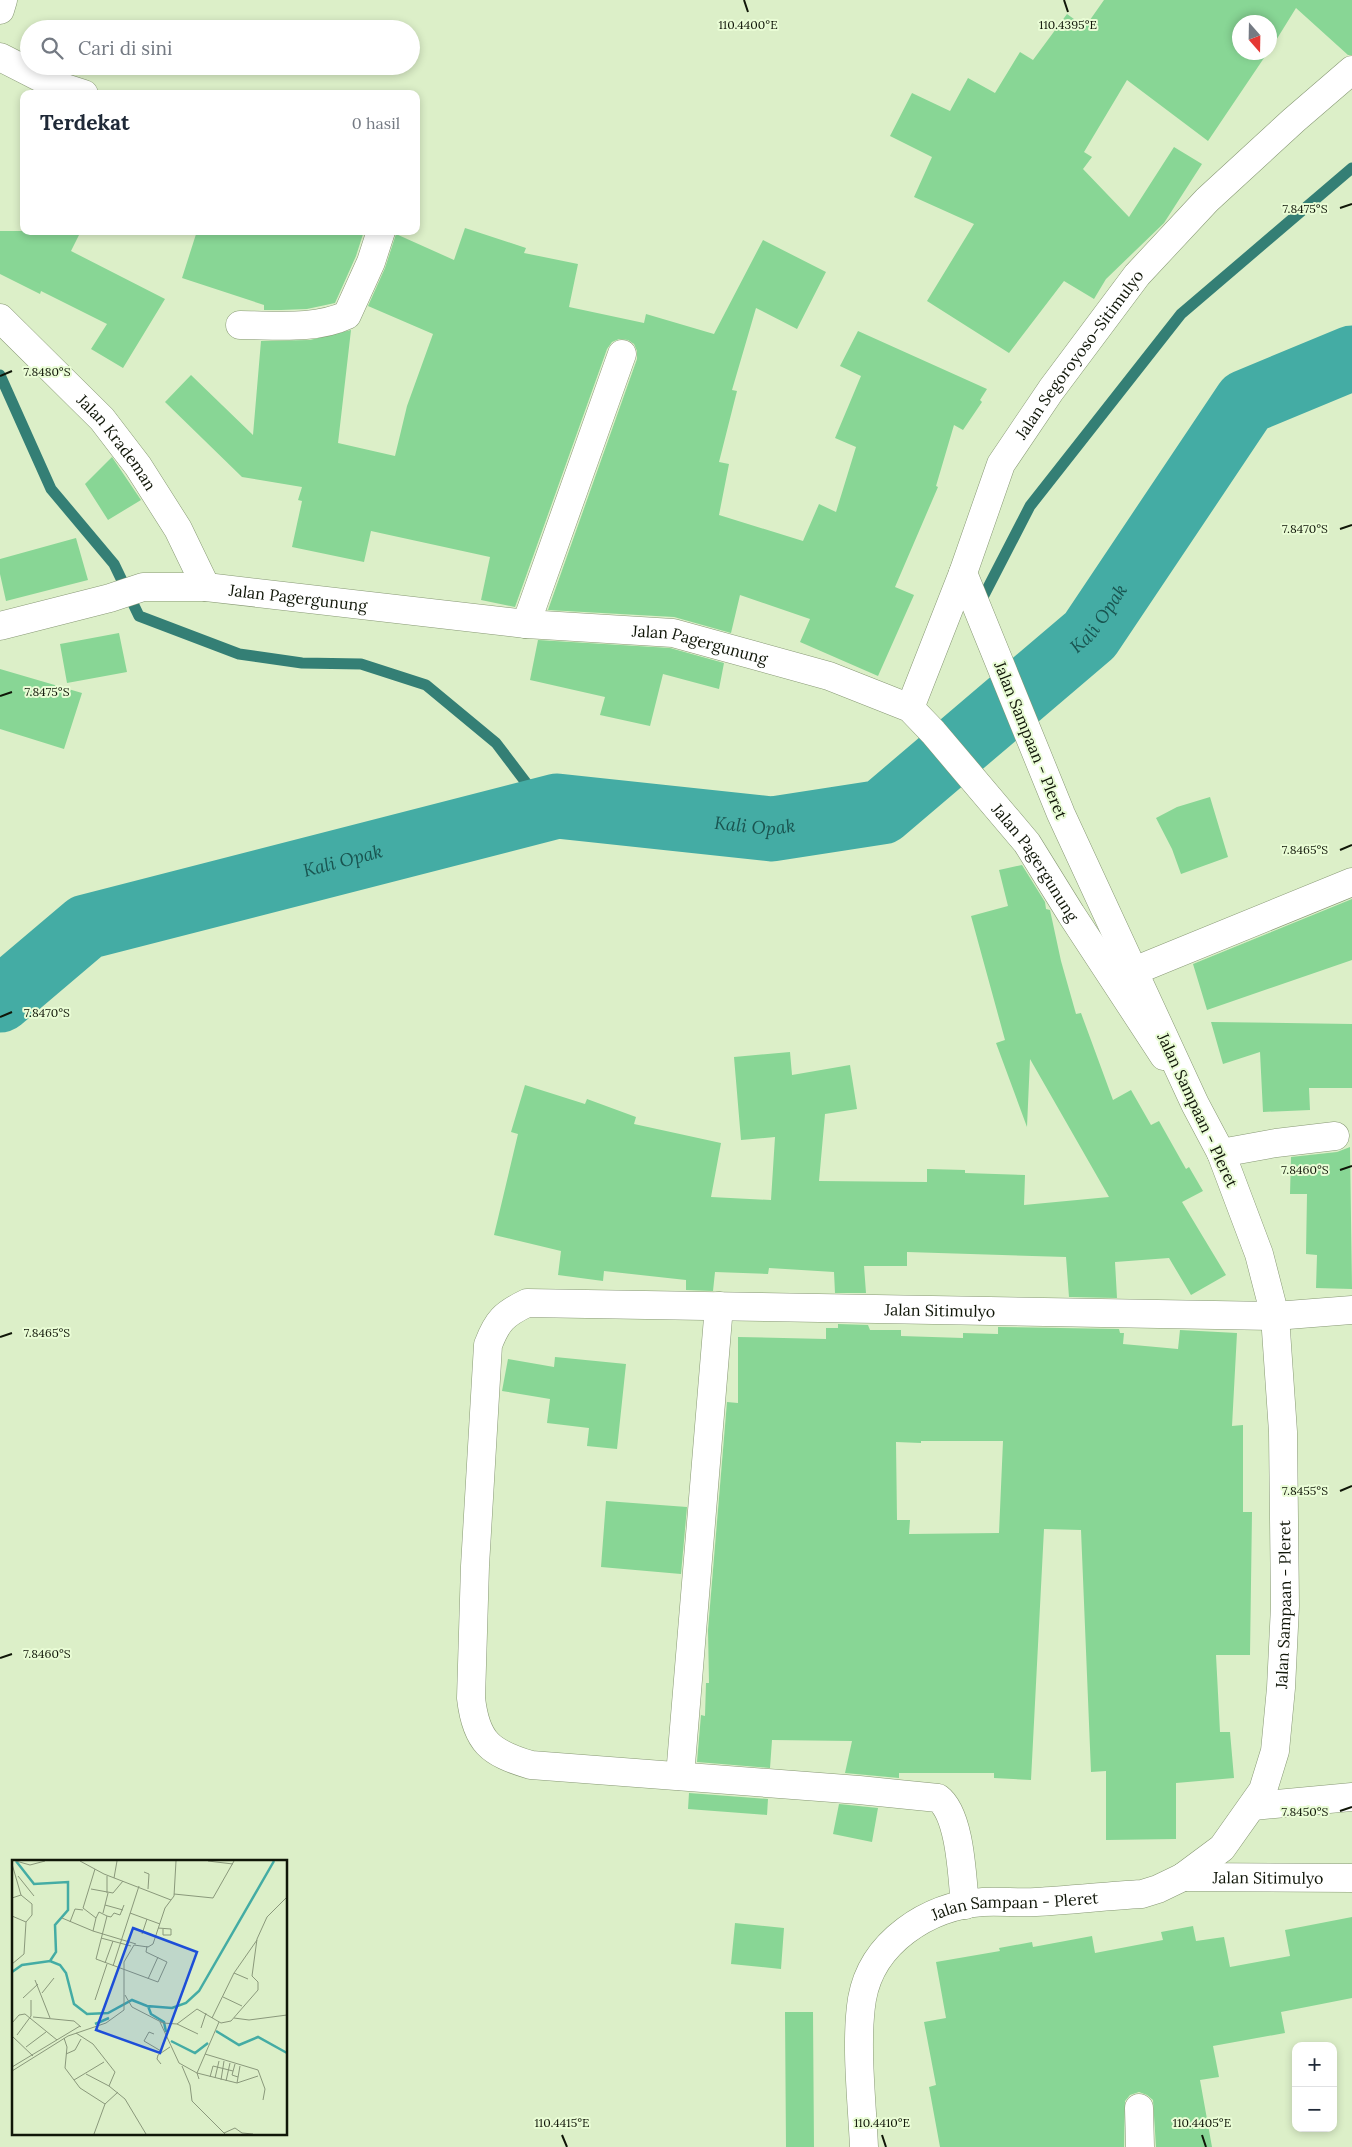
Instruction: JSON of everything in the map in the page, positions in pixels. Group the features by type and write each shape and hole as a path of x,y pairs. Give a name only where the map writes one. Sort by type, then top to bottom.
{"street":[{"path":"0,10 3,0"},
{"path":"0,57 20,67"},
{"name":"Jalan Segoroyoso-Sitimulyo","path":"910,708 963,573 1002,464 1050,390 1137,275 1207,200 1352,70"},
{"path":"35,75 53,84 72,90"},
{"path":"240,325 314,324 334,321 347,315 371,262 380,235"},
{"name":"Jalan Krademan","path":"0,318 102,419 138,466 178,529 206,587"},
{"path":"526,624 622,354"},
{"name":"Jalan Sampaan - Pleret","path":"864,2147 860,2036 862,1999 873,1967 885,1950 907,1929 945,1909 982,1902 1035,1902 1142,1894 1158,1889 1183,1877 1222,1848 1263,1790 1275,1751 1281,1688 1285,1606 1284,1432 1276,1316 1259,1254 1221,1153 1195,1104 1061,814 963,573"},
{"name":"Jalan Pagergunung","path":"0,626 110,598 143,587 206,587 526,624 674,633 829,676 910,708 933,732 1027,843 1195,1104"},
{"path":"1134,971 1352,882"},
{"path":"1221,1153 1276,1143 1335,1136"},
{"name":"Jalan Sitimulyo","path":"680,1776 531,1765 491,1749 473,1718 471,1698 475,1566 488,1345 496,1326 508,1312 527,1303 1276,1316 1352,1310"},
{"path":"719,1306 680,1776 938,1798 953,1822 957,1837 965,1906"},
{"path":"1252,1806 1352,1797"},
{"name":"Jalan Sitimulyo","path":"1183,1877 1352,1878"},
{"path":"1139,2108 1140,2147"}],"building":[{"path":"1104,0 1352,0 1352,55 1348,55 1296,8 1277,39 1277,15 1232,15 1232,60 1263,60 1208,141 1127,80 1084,152 1092,157 1083,169 1129,217 1174,147 1202,164 1164,223 1106,279 1094,299 1064,281 1009,353 927,301 974,224 914,197 932,157 890,136 912,93 950,111 968,78 995,93 1020,52 1033,60 1067,14 1085,27"},
{"path":"465,228 526,248 524,253 578,264 569,307 644,323 646,314 714,334 763,240 826,272 797,329 756,308 732,390 737,391 719,462 729,464 719,515 803,541 819,504 836,512 856,447 835,438 861,376 840,366 858,331 987,389 980,400 982,402 963,430 954,425 936,486 938,487 895,587 914,595 878,676 800,642 810,619 740,595 731,633 674,617 548,610 637,359 637,351 634,344 628,340 619,339 612,342 607,349 515,607 481,600 490,557 371,531 364,562 292,547 302,501 298,500 302,487 242,477 165,402 191,375 253,435 261,341 310,340 351,330 338,443 395,456 407,406 433,334 368,306 385,268 396,235 454,260"},
{"path":"0,231 20,231 20,235 79,235 71,251 165,299 123,368 91,349 107,324 41,291 40,294 0,274"},
{"path":"196,235 363,235 356,256 335,303 307,309 264,310 264,305 182,278"},
{"path":"112,457 141,500 108,520 85,484"},
{"path":"76,538 88,580 6,601 0,574 0,559"},
{"path":"119,633 127,672 67,683 60,644"},
{"path":"538,640 670,648 724,663 719,689 663,674 650,726 600,715 605,697 530,680"},
{"path":"0,669 82,693 64,749 0,729"},
{"path":"1210,797 1228,857 1181,874 1172,849 1156,818 1177,807"},
{"path":"1022,865 1045,902 1046,909 1050,910 1061,961 1076,1014 1081,1013 1113,1100 1131,1090 1151,1125 1159,1121 1186,1169 1189,1167 1203,1191 1182,1202 1226,1275 1191,1295 1169,1258 1115,1262 1117,1298 1069,1297 1066,1257 907,1252 907,1266 864,1266 866,1293 835,1293 834,1272 769,1268 768,1274 715,1272 713,1291 686,1290 686,1280 604,1271 603,1281 558,1275 561,1251 494,1235 518,1134 511,1132 525,1085 585,1104 587,1099 636,1117 634,1124 721,1143 711,1197 771,1200 775,1137 741,1140 734,1057 790,1052 792,1075 850,1065 857,1109 825,1114 819,1181 927,1182 927,1169 965,1170 965,1173 1025,1175 1024,1205 1109,1197 1030,1059 1027,1127 996,1043 1005,1040 971,916 1008,906 999,870"},
{"path":"1352,899 1352,960 1207,1010 1193,964"},
{"path":"1211,1022 1352,1024 1352,1088 1309,1088 1310,1110 1263,1112 1260,1052 1223,1064"},
{"path":"1350,1147 1352,1289 1316,1288 1317,1255 1306,1254 1307,1194 1290,1194 1291,1157 1337,1152"},
{"path":"838,1324 868,1325 870,1330 901,1330 901,1336 963,1338 963,1333 998,1334 998,1327 1119,1329 1120,1333 1124,1333 1123,1344 1178,1349 1180,1330 1237,1333 1232,1426 1243,1425 1243,1512 1252,1512 1250,1655 1216,1655 1220,1732 1230,1732 1234,1778 1176,1783 1176,1839 1106,1840 1106,1771 1091,1772 1081,1530 1044,1529 1031,1780 994,1778 994,1773 899,1773 899,1778 845,1773 852,1741 772,1740 770,1768 697,1762 701,1715 705,1716 706,1683 709,1683 708,1630 727,1402 738,1403 738,1337 826,1339 826,1328 838,1328","holes":["1003,1441 999,1533 909,1534 910,1520 897,1520 896,1442"]},
{"path":"555,1357 626,1364 617,1449 587,1446 589,1428 547,1423 550,1399 502,1391 508,1359 554,1367"},
{"path":"606,1501 687,1507 681,1574 601,1567"},
{"path":"689,1793 768,1799 767,1815 688,1809"},
{"path":"839,1804 878,1808 872,1842 833,1834"},
{"path":"1352,1917 1352,1998 1281,2012 1285,2033 1213,2046 1219,2077 1200,2080 1212,2147 1156,2147 1153,2100 1139,2092 1130,2095 1125,2101 1124,2147 940,2147 929,2087 936,2085 924,2022 946,2018 936,1962 1000,1951 999,1948 1032,1942 1033,1947 1092,1936 1095,1953 1163,1940 1161,1932 1193,1926 1196,1941 1224,1937 1230,1967 1290,1956 1285,1930"},
{"path":"735,1923 784,1928 781,1969 731,1964"},
{"path":"785,2012 813,2012 814,2147 786,2147"}],"waterway":[{"path":"983,605 981,601 1030,506 1181,314 1352,168"},
{"name":"Kali Opak","path":"0,1000 86,927 557,806 772,829 882,812 1090,635 1246,402 1352,358"},
{"path":"0,375 51,489 114,564 139,616 239,654 302,663 361,664 426,685 496,743 546,809"}]}
